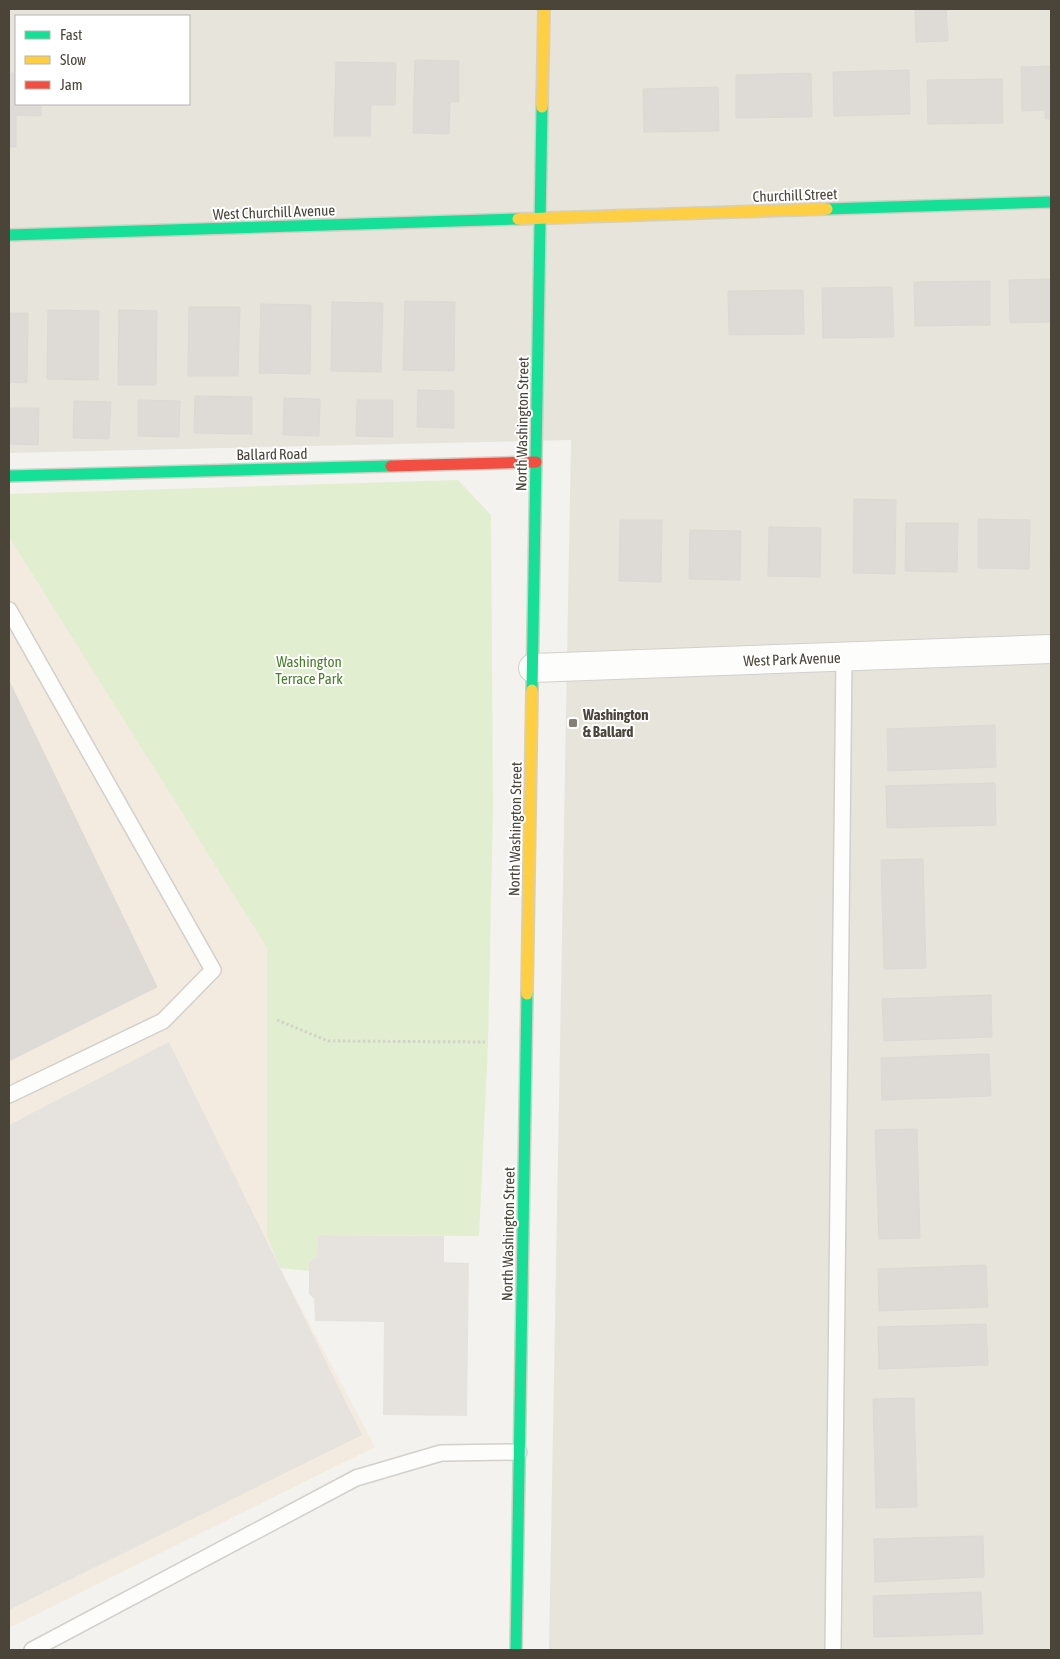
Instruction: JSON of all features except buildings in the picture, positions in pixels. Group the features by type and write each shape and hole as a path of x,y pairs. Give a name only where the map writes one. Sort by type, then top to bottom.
{"street":[{"name":"North Washington Street","path":"516,1650 544,9"},
{"name":"Churchill Street","path":"541,219 1051,202"},
{"name":"West Churchill Avenue","path":"9,235 541,219"},
{"name":"Ballard Road","path":"9,476 536,462"},
{"name":"West Park Avenue","path":"533,668 1051,649"}],"lane":[{"path":"9,610 213,970 163,1021 9,1095"},
{"path":"833,1650 844,657"},
{"path":"32,1650 356,1478 441,1453 519,1452"}],"path":[{"path":"277,1020 328,1041 485,1042"}],"shaded area":[{"path":"9,9 1051,9 1051,1650 549,1650 571,440 9,453"},
{"path":"9,537 267,948 267,1236 280,1268 375,1447 9,1628"},
{"path":"169,1042 362,1435 9,1610 9,1125"},
{"path":"318,1235 444,1236 444,1262 469,1263 467,1416 383,1415 384,1322 315,1321 314,1299 309,1294 309,1262 317,1256"}],"green space":[{"name":"Washington Terrace Park","path":"458,480 491,515 493,808 488,1044 479,1236 318,1235 317,1256 309,1262 309,1271 280,1268 267,1236 267,948 9,537 9,494"}],"traffic: fast":[{"path":"532,690 542,107"},
{"path":"827,209 1051,202"},
{"path":"9,235 518,219"},
{"path":"9,476 391,466"},
{"path":"516,1650 527,994"}],"traffic: slow":[{"path":"542,107 544,9"},
{"path":"518,219 827,209"},
{"path":"527,994 532,690"}],"traffic: jam":[{"path":"391,466 536,462"}],"place":[{"name":"Washington & Ballard","path":"573,723"}]}
